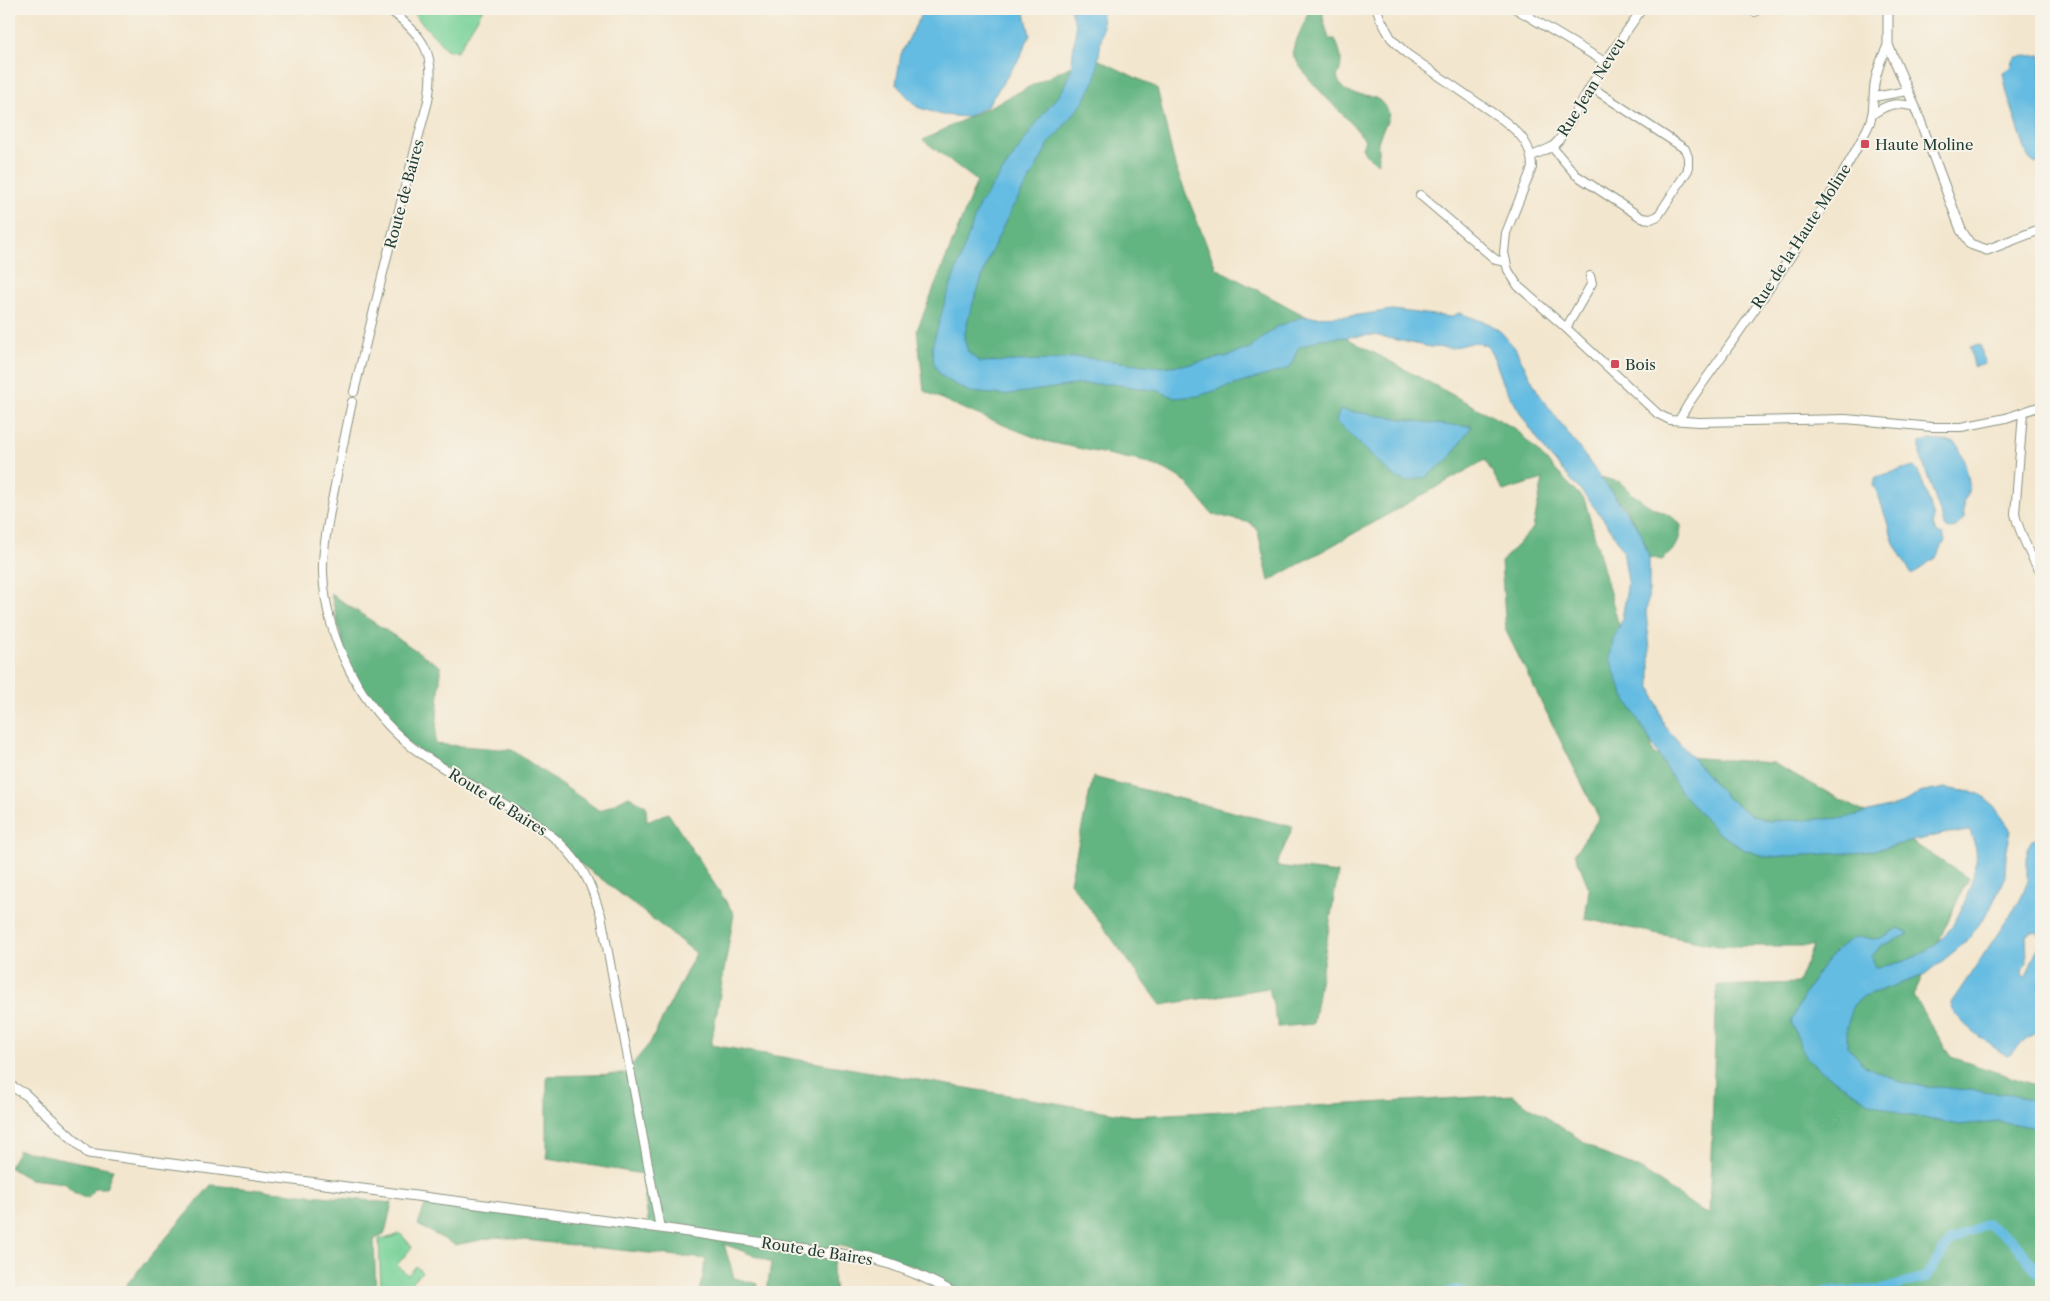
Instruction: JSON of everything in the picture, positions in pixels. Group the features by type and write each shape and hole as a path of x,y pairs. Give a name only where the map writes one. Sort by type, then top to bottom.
{"street":[{"name":"Route de Baires","path":"354,392 391,240 428,101 432,78 431,64 426,47 406,22 389,9"},
{"path":"1377,9 1384,28 1400,47 1518,132 1528,145 1532,156 1532,168 1506,233 1504,253 1506,262 1518,286 1658,414 1670,420 1699,422 1846,419 1962,428 2024,413 2041,406"},
{"path":"1516,9 1606,62"},
{"name":"Rue Jean Neveu","path":"1532,156 1552,147 1642,9"},
{"name":"Rue de la Haute Moline","path":"1679,420 1814,221 1869,126 1873,114 1875,81 1883,54 1888,45 1888,9"},
{"path":"1888,45 1915,108 1961,230 1970,244 1986,250 2041,229"},
{"path":"1552,147 1576,175 1642,218 1651,219 1658,216 1688,170 1688,157 1685,149 1591,87"},
{"path":"1874,97 1907,92"},
{"path":"1873,114 1893,104 1902,104 1915,108"},
{"path":"1420,195 1496,260 1506,262"},
{"path":"1566,328 1592,283 1590,276"},
{"name":"Route de Baires","path":"352,402 329,517 323,573 328,606 344,659 370,703 410,745 428,758 538,824 569,853 589,882 601,915 660,1228"},
{"path":"2024,413 2015,514 2018,527 2036,566 2041,572"},
{"name":"Route de Baires","path":"9,1085 25,1094 88,1153 678,1230 870,1258 890,1263 931,1280 952,1292"}],"green space":[{"path":"409,9 483,9 457,52 446,49"},
{"path":"1309,9 1323,9 1323,18 1329,39 1335,39 1340,53 1341,63 1337,77 1340,85 1349,92 1379,100 1389,113 1379,140 1379,158 1377,163 1365,154 1362,147 1365,140 1307,77 1292,53"},
{"path":"1091,56 1157,88 1175,166 1216,268 1516,429 1585,501 1654,755 1773,763 1873,817 1968,878 1913,996 1951,1057 2041,1087 2041,1292 958,1292 917,1267 837,1245 832,1271 835,1292 767,1292 771,1262 724,1244 734,1278 758,1284 758,1292 700,1292 706,1259 496,1237 455,1245 418,1225 426,1202 649,1229 642,1174 547,1158 547,1076 624,1074 650,1043 696,953 599,877 406,742 349,671 331,594 441,667 435,744 512,750 600,811 629,796 646,806 647,822 668,813 734,914 711,1045 1133,1116 1512,1095 1601,1153 1640,1169 1703,1212 1709,1214 1717,986 1798,983 1813,946 1718,946 1585,919 1589,889 1575,853 1599,818 1506,631 1501,562 1533,528 1543,479 1503,491 1485,460 1269,581 1258,532 1251,523 1212,514 1185,481 1165,469 1140,461 1044,441 924,391 917,330 977,181 923,140"},
{"path":"1600,477 1620,482 1632,494 1653,508 1671,516 1681,525 1680,537 1676,546 1662,560 1649,557 1646,545 1636,524"},
{"path":"1093,777 1293,827 1276,866 1338,873 1313,1024 1278,1027 1269,988 1161,1005 1070,882"},
{"path":"19,1150 113,1169 106,1188 94,1188 88,1198 73,1192 65,1183 29,1179 9,1167"},
{"path":"211,1185 392,1203 385,1233 374,1240 376,1292 120,1292"},
{"path":"400,1233 412,1247 397,1265 408,1275 416,1266 422,1272 402,1292 381,1292 379,1239 392,1237"}],"water":[{"path":"924,9 1024,9 1030,35 1019,59 987,106 967,117 942,115 917,107 896,84 901,54"},
{"path":"1070,9 1101,9 1103,25 1096,78 1083,103 1048,145 1012,208 991,252 969,315 964,338 968,352 980,362 1080,357 1161,367 1191,364 1228,356 1250,348 1276,327 1302,317 1352,316 1392,310 1450,317 1459,313 1490,324 1501,332 1515,348 1539,394 1641,532 1649,557 1649,590 1646,613 1650,650 1650,684 1664,725 1727,798 1751,815 1768,821 1845,818 1904,803 1919,793 1944,788 1978,793 1994,806 2011,830 2006,854 2005,876 1990,909 1967,941 1925,975 1864,996 1853,1005 1847,1027 1847,1046 1865,1066 1905,1084 2013,1094 2041,1103 2041,1129 1999,1121 1959,1125 1902,1114 1869,1102 1824,1073 1805,1056 1791,1022 1818,972 1838,949 1848,941 1859,937 1877,939 1899,928 1909,934 1881,946 1872,956 1875,967 1892,964 1925,952 1939,941 1952,926 1964,904 1974,871 1976,853 1970,831 1948,833 1865,852 1767,857 1745,850 1717,832 1680,791 1623,694 1615,674 1610,658 1613,640 1622,620 1628,581 1623,550 1610,528 1588,499 1547,453 1524,419 1504,385 1495,360 1487,346 1475,342 1452,348 1430,347 1374,335 1320,339 1298,348 1290,368 1198,396 1175,398 1159,391 1113,384 1081,384 1004,395 970,392 940,375 934,364 932,347 944,305 979,205 1043,114 1062,91 1071,70 1076,27"},
{"path":"2041,55 2040,164 2031,161 2027,155 2007,93 2003,72 2012,67 2013,60 2016,57"},
{"path":"1980,345 1985,364 1974,367 1970,347"},
{"path":"1340,410 1445,425 1472,426 1449,459 1426,477 1405,482 1391,474 1336,421"},
{"path":"1931,440 1957,444 1968,475 1969,492 1963,502 1964,518 1952,529 1946,528 1944,524 1920,454 1920,442"},
{"path":"1914,466 1928,497 1935,529 1943,535 1945,541 1936,557 1912,575 1894,543 1873,484 1876,477"},
{"path":"2041,839 2041,937 2037,932 2026,935 2027,962 2022,971 2023,977 2026,977 2041,939 2041,1027 2007,1056 1965,1025 1953,1010 1951,1003 2019,902 2027,883 2027,848 2032,840"}],"waterway":[{"path":"1824,1292 1881,1290 1925,1278 1951,1240 1987,1224 2011,1239 2041,1276"},
{"path":"1450,1292 1457,1290 1462,1292"}],"place":[{"name":"Haute Moline","path":"1865,144"},
{"name":"Bois","path":"1615,364"}]}
